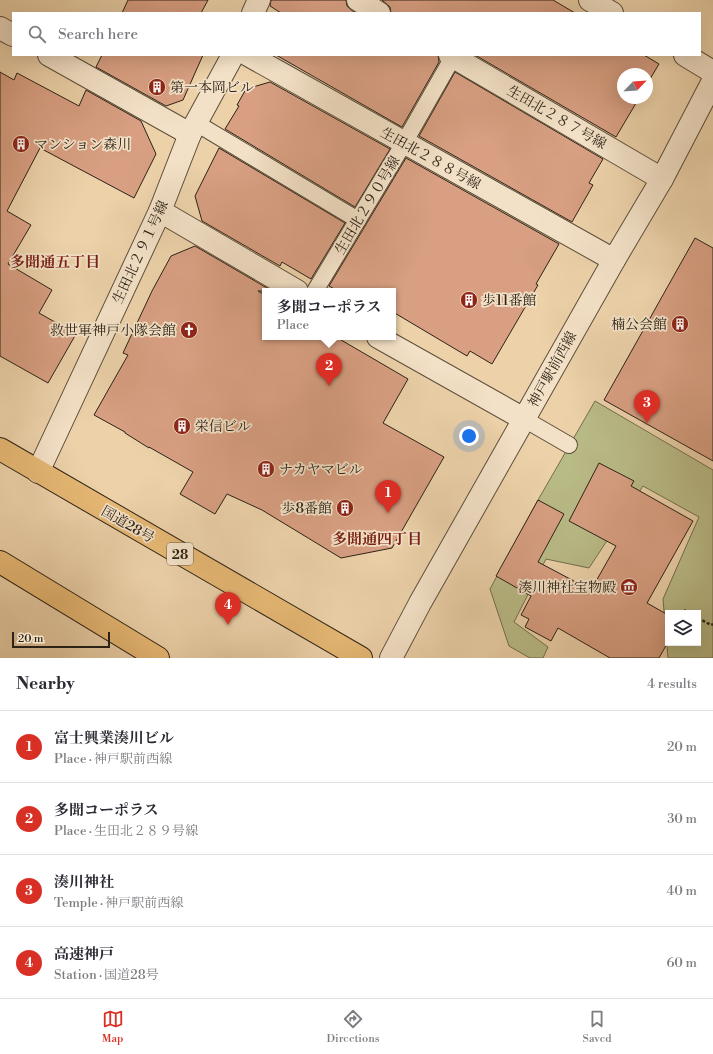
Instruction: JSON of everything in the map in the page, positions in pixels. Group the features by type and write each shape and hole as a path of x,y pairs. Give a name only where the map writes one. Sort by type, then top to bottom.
{"highway":[{"name":"国道28号","path":"0,449 361,658"},
{"path":"0,562 158,658"}],"street":[{"path":"253,12 259,0"},
{"path":"358,0 378,12"},
{"path":"590,0 610,12"},
{"path":"0,28 12,34"},
{"path":"51,56 193,129"},
{"name":"生田北２９１号線","path":"38,472 160,210 193,129 232,56"},
{"name":"生田北２８８号線","path":"250,56 614,260"},
{"name":"生田北２８７号線","path":"452,56 662,179"},
{"path":"687,56 713,72"},
{"name":"神戸駅前西線","path":"391,658 420,603 524,419 614,260 662,179 713,81"},
{"path":"160,210 292,288"},
{"path":"383,340 524,419"}],"lane":[{"name":"生田北２９０号線","path":"317,288 404,142 452,56"},
{"path":"193,129 358,220"},
{"path":"524,419 569,445"}],"path":[{"path":"701,620 711,625 713,624"}],"green space":[{"path":"595,401 713,470 713,658 668,658 667,646 701,646 701,610 665,610 665,623 663,599 699,517 643,486 589,568 546,559 514,622 548,647 543,658 530,658 509,646 490,589 538,500"}],"building":[{"path":"128,0 208,0 202,12 122,12"},
{"path":"271,0 346,0 347,6 354,12 279,12 270,6"},
{"path":"382,0 553,0 573,12 391,12 390,7"},
{"name":"第一本岡ビル","path":"102,56 203,56 183,100 166,106 96,67"},
{"path":"278,56 438,56 439,62 402,127"},
{"path":"477,56 646,56 659,64 653,74 653,68 617,68 617,104 635,104 616,137"},
{"path":"0,72 14,80 17,73 79,106 86,90 141,121 156,154 134,198 40,148 7,211 31,225 8,264 52,290 39,313 76,334 48,383 0,356"},
{"path":"455,72 603,159 589,183 593,185 572,222 419,136"},
{"path":"270,82 390,149 355,207 225,129 239,106 237,105 246,89"},
{"path":"219,148 345,223 311,279 282,262 280,266 202,221 195,196"},
{"path":"406,158 559,244 536,284 538,285 492,364 470,351 467,356 396,314 396,288 333,288 329,286"},
{"name":"楠公会館","path":"695,238 713,248 713,461 604,400"},
{"path":"195,246 267,288 262,288 262,291 258,291 262,293 262,340 341,340 408,379 383,423 444,457 392,548 341,558 262,510 227,494 215,514 180,494 193,472 94,415 128,355 123,353 152,291 171,256"},
{"path":"599,463 634,481 631,486 693,521 647,603 665,613 666,646 659,658 610,658 558,628 551,641 525,627 529,619 521,615 531,596 496,576 538,500 564,514 538,562 591,590 616,546 569,521"}],"place":[{"name":"第一本岡ビル","path":"157,87"},
{"name":"マンション森川","path":"21,144"},
{"name":"歩11番館","path":"469,300"},
{"name":"楠公会館","path":"680,324"},
{"name":"救世軍神戸小隊会館","path":"189,330"},
{"name":"多聞コーポラス","path":"329,386"},
{"name":"湊川神社","path":"647,423"},
{"name":"栄信ビル","path":"182,426"},
{"name":"ナカヤマビル","path":"266,469"},
{"name":"歩8番館","path":"345,508"},
{"name":"富士興業湊川ビル","path":"388,513"},
{"name":"湊川神社宝物殿","path":"629,587"},
{"name":"高速神戸","path":"228,625"}],"district":[{"name":"多聞通五丁目","path":"55,262"},
{"name":"多聞通四丁目","path":"377,539"}]}
